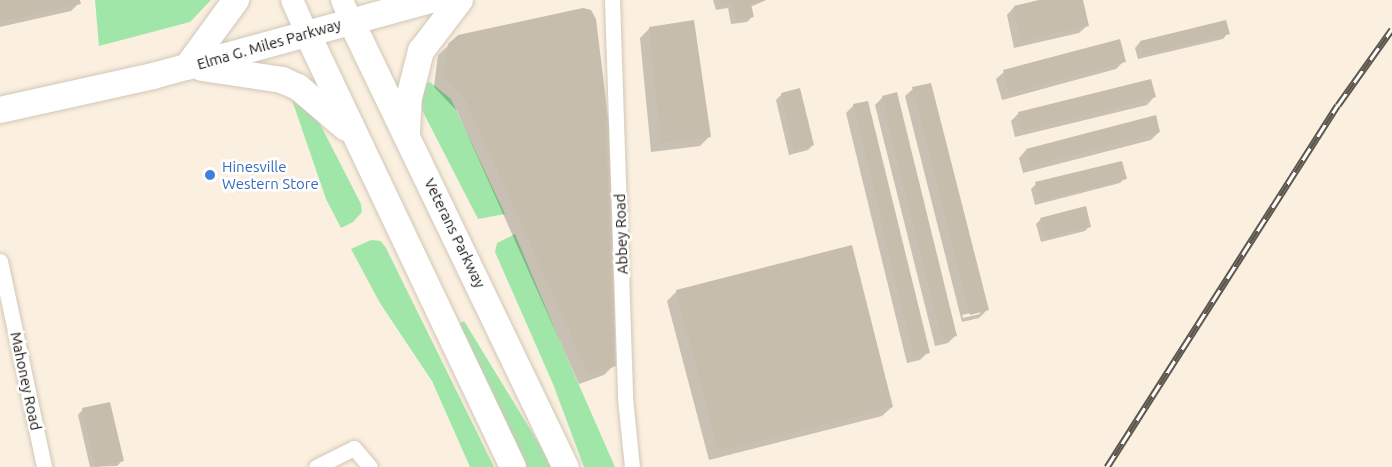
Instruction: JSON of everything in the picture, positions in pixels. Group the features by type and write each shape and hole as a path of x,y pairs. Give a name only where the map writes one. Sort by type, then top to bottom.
{"main road":[{"path":"236,0 187,67 282,80 324,107 358,140"},
{"path":"292,0 513,467"},
{"name":"Elma G. Miles Parkway","path":"0,110 187,67 307,33 347,10 431,0"},
{"path":"407,135 408,98 421,51 460,0"},
{"name":"Veterans Parkway","path":"347,10 566,467"}],"street":[{"name":"Abbey Road","path":"612,0 626,418 632,467"},
{"name":"Mahoney Road","path":"0,261 44,467"},
{"path":"316,467 354,448 370,467"}],"green space":[{"path":"95,0 211,0 190,22 99,46"},
{"path":"430,82 451,99 505,214 478,219 422,110 420,84"},
{"path":"297,97 318,120 361,204 362,212 353,222 341,228 326,199 292,100"},
{"path":"515,234 615,467 584,467 553,384 495,252 497,243"},
{"path":"371,240 381,241 386,248 494,467 470,467 432,381 380,303 351,249"},
{"path":"464,321 551,467 525,467 457,325"}],"building":[{"path":"0,0 80,0 81,4 0,22"},
{"path":"719,0 764,1 751,4 754,17 736,20 733,3 721,6"},
{"path":"1039,0 1083,0 1089,26 1021,41 1014,6"},
{"path":"583,8 591,10 596,19 609,125 616,366 589,375 466,101 443,77 448,44 458,35"},
{"path":"694,20 711,137 661,143 649,27"},
{"path":"1226,20 1230,34 1143,55 1140,41"},
{"path":"1120,39 1126,62 1009,93 1003,70"},
{"path":"1151,79 1156,97 1022,131 1018,112"},
{"path":"931,83 989,310 970,315 912,87"},
{"path":"800,88 814,145 794,151 781,93"},
{"path":"897,92 957,336 942,339 882,96"},
{"path":"868,101 930,353 914,357 853,104"},
{"path":"1156,115 1160,132 1030,166 1026,149"},
{"path":"1122,161 1127,179 1040,201 1035,182"},
{"path":"1086,206 1091,227 1046,238 1040,218"},
{"path":"852,245 893,407 718,451 676,290"},
{"path":"110,402 124,461 96,467 82,408"}],"railway":[{"path":"1107,467 1338,105 1392,29"}],"place":[{"name":"Hinesville Western Store","path":"210,175"}]}
